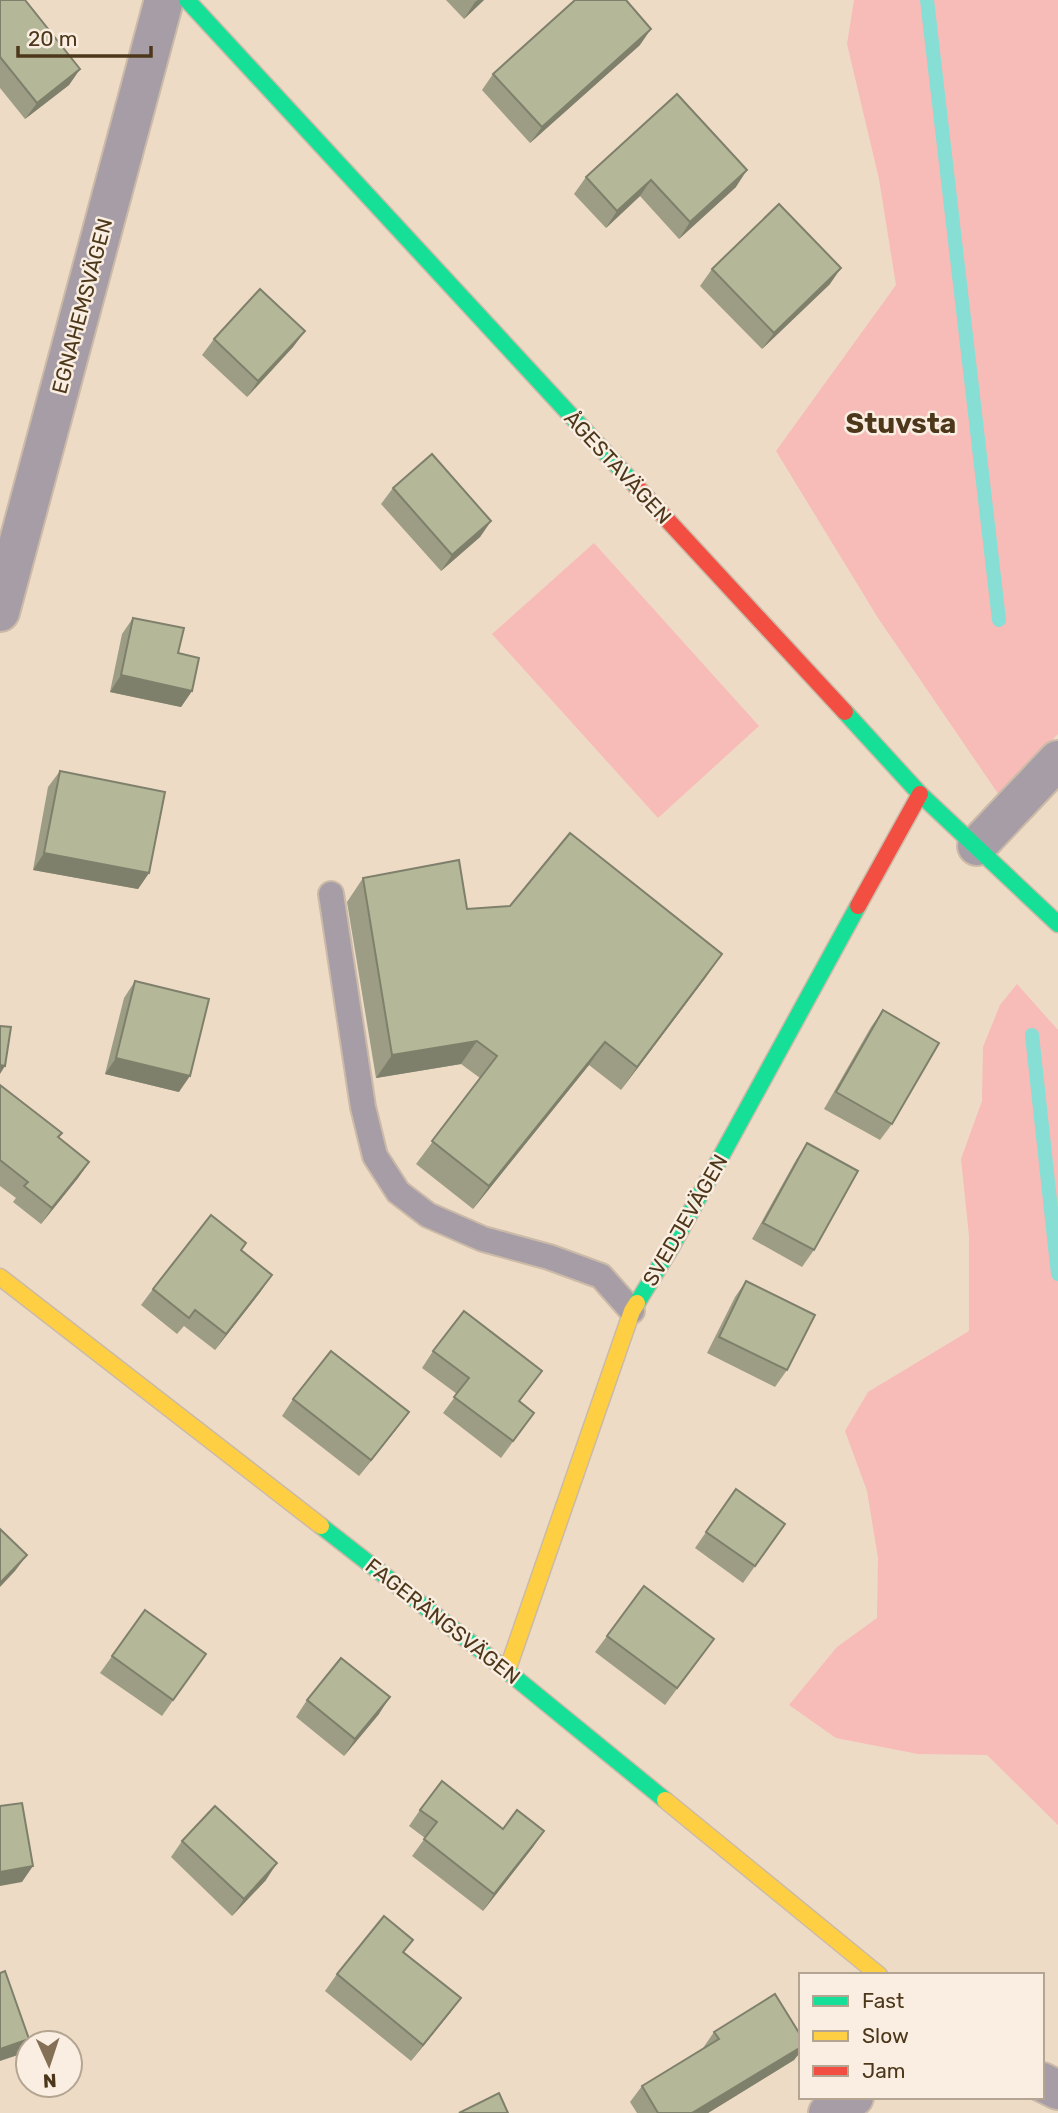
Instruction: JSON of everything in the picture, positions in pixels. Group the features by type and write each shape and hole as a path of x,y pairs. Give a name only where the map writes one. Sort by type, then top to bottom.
{"street":[{"name":"EGNAHEMSVÄGEN","path":"0,612 164,0"},
{"name":"ÅGESTAVÄGEN","path":"187,0 920,794 1058,924"},
{"path":"977,846 1058,760"},
{"name":"SVEDJEVÄGEN","path":"507,1671 632,1311 672,1246 920,794"},
{"name":"FAGERÄNGSVÄGEN","path":"0,1276 507,1671 877,1973"},
{"path":"828,2113 851,2099"}],"lane":[{"path":"331,894 363,1107 375,1156 398,1192 428,1215 483,1239 549,1257 601,1276 632,1311"}],"shaded area":[{"path":"854,0 1058,0 1058,734 999,795 878,618 776,451 896,285 879,179 847,44"},
{"path":"594,543 759,726 658,818 492,634"},
{"path":"1017,984 1058,1030 1058,1825 987,1755 918,1754 836,1738 789,1705 837,1647 877,1618 878,1558 867,1491 845,1431 868,1392 969,1331 969,1236 961,1159 982,1101 983,1047 1000,1005"}],"building":[{"path":"0,0 25,0 80,69 37,103 0,57"},
{"path":"575,0 626,0 651,29 542,127 493,74"},
{"path":"677,94 747,170 690,222 651,180 617,211 586,177"},
{"path":"779,204 841,268 774,333 712,269"},
{"path":"260,289 305,331 258,381 214,339"},
{"path":"432,454 491,521 452,555 393,488"},
{"path":"133,618 184,628 178,653 199,658 192,691 121,675"},
{"path":"60,771 165,792 149,873 44,853"},
{"path":"570,833 722,954 637,1067 605,1042 489,1186 432,1141 497,1056 477,1041 392,1055 363,878 459,860 467,909 510,906"},
{"path":"135,981 209,999 190,1076 116,1058"},
{"path":"883,1010 939,1043 892,1124 836,1092"},
{"path":"0,1026 11,1027 5,1066 0,1065"},
{"path":"0,1085 62,1133 58,1137 89,1162 52,1208 24,1186 28,1182 0,1160"},
{"path":"807,1143 858,1171 814,1250 763,1223"},
{"path":"211,1215 246,1243 241,1250 272,1275 226,1334 195,1310 189,1318 153,1289"},
{"path":"746,1281 815,1315 787,1370 719,1337"},
{"path":"464,1311 542,1371 519,1401 534,1413 513,1441 454,1397 469,1378 433,1351"},
{"path":"331,1351 409,1412 371,1460 293,1399"},
{"path":"736,1489 785,1524 755,1566 706,1532"},
{"path":"0,1529 27,1555 0,1583"},
{"path":"644,1586 714,1639 677,1688 607,1636"},
{"path":"145,1610 206,1654 173,1700 112,1656"},
{"path":"341,1658 390,1697 355,1739 307,1700"},
{"path":"442,1781 503,1829 517,1810 544,1831 494,1894 424,1839 437,1822 420,1810"},
{"path":"22,1803 33,1866 0,1872 0,1806"},
{"path":"215,1806 277,1863 244,1899 182,1841"},
{"path":"384,1916 413,1940 403,1952 461,1998 423,2045 337,1974"},
{"path":"5,1971 25,2029 14,2029 14,2044 0,2049 0,1973"},
{"path":"775,1994 799,2033 799,2048 692,2113 658,2113 642,2086 719,2039 714,2032"},
{"path":"499,2093 508,2113 459,2113"}],"waterway":[{"path":"927,0 999,620"},
{"path":"1032,1035 1058,1274"}],"traffic: fast":[{"path":"187,0 636,486"},
{"path":"845,712 920,794 1058,924"},
{"path":"637,1303 672,1246 858,906"},
{"path":"321,1526 507,1671 665,1800"}],"traffic: slow":[{"path":"0,1277 321,1526"},
{"path":"507,1671 637,1303"},
{"path":"665,1800 877,1973"}],"traffic: jam":[{"path":"636,486 845,712"},
{"path":"858,906 920,794"}],"district":[{"name":"Stuvsta","path":"901,423"}]}
